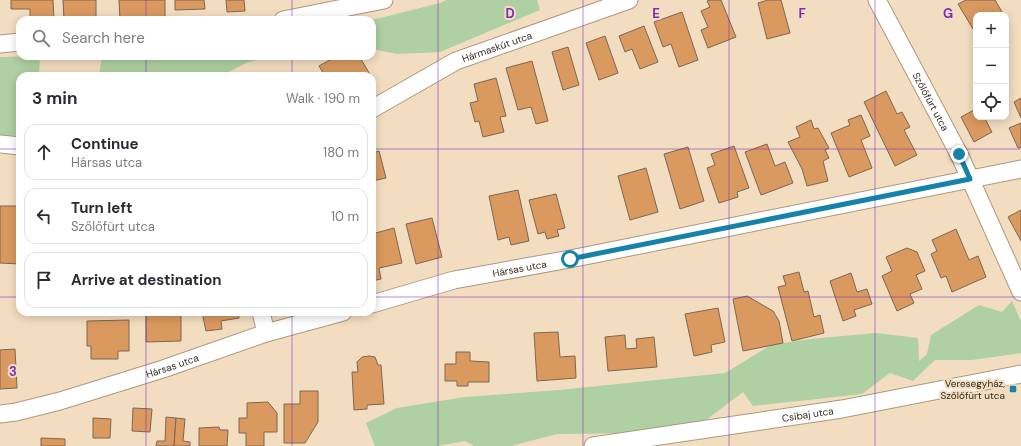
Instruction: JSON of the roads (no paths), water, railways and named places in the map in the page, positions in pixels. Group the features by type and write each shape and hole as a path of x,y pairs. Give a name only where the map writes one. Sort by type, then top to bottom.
{"street":[{"path":"303,16 384,0"},
{"name":"Hármaskút utca","path":"376,106 456,61 629,0"},
{"name":"Szőlőfürt utca","path":"878,0 970,179 1021,292"},
{"path":"0,44 16,42"},
{"path":"0,144 16,146"},
{"name":"Hársas utca","path":"376,303 454,280 1021,169"},
{"path":"262,316 266,333"},
{"name":"Hársas utca","path":"0,414 16,412 60,401 163,369 266,333 328,316"},
{"name":"Csibaj utca","path":"593,446 842,409 1021,374"}],"place":[{"name":"Veresegyház, Szőlőfürt utca","path":"1013,389"}]}
